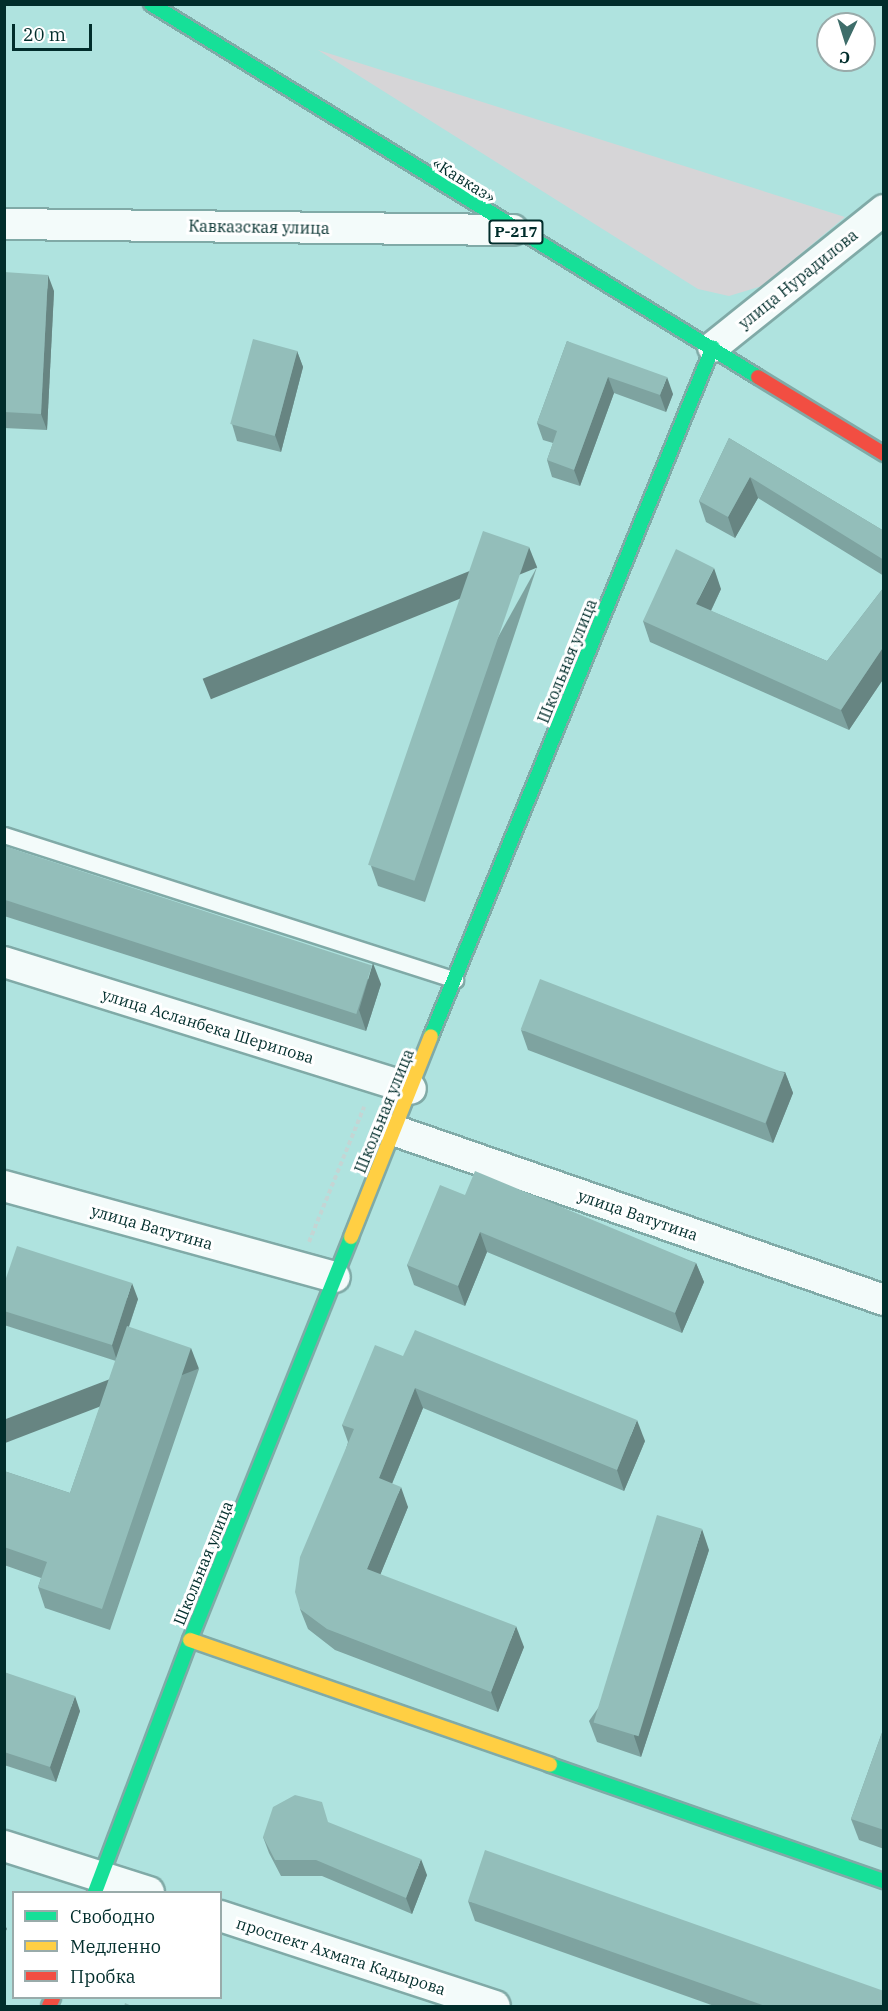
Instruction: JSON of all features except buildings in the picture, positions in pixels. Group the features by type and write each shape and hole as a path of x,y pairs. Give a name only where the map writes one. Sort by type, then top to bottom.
{"street":[{"name":"«Кавказ»","path":"151,4 513,230 713,347 884,454"},
{"name":"улица Нурадилова","path":"713,347 884,210"},
{"name":"Кавказская улица","path":"4,224 513,230"},
{"name":"Школьная улица","path":"98,1885 190,1640 334,1277 713,347"},
{"name":"улица Асланбека Шерипова","path":"4,962 411,1089"},
{"name":"улица Ватутина","path":"393,1130 884,1300"},
{"name":"улица Ватутина","path":"4,1186 334,1277"},
{"path":"190,1640 884,1881"},
{"path":"4,1846 98,1885 136,1891"},
{"name":"проспект Ахмата Кадырова","path":"222,1917 495,2007"}],"lane":[{"path":"4,835 455,980"}],"path":[{"path":"309,1242 364,1107"}],"shaded area":[{"path":"318,50 845,217 762,286 729,296 698,289"}],"traffic: fast":[{"path":"151,4 758,377"},
{"path":"431,1036 713,347"},
{"path":"95,1891 190,1640 351,1237"},
{"path":"550,1765 884,1881"}],"traffic: slow":[{"path":"351,1237 431,1036"},
{"path":"190,1640 550,1765"}],"traffic: jam":[{"path":"758,377 884,454"},
{"path":"49,2006 52,1999"}]}
